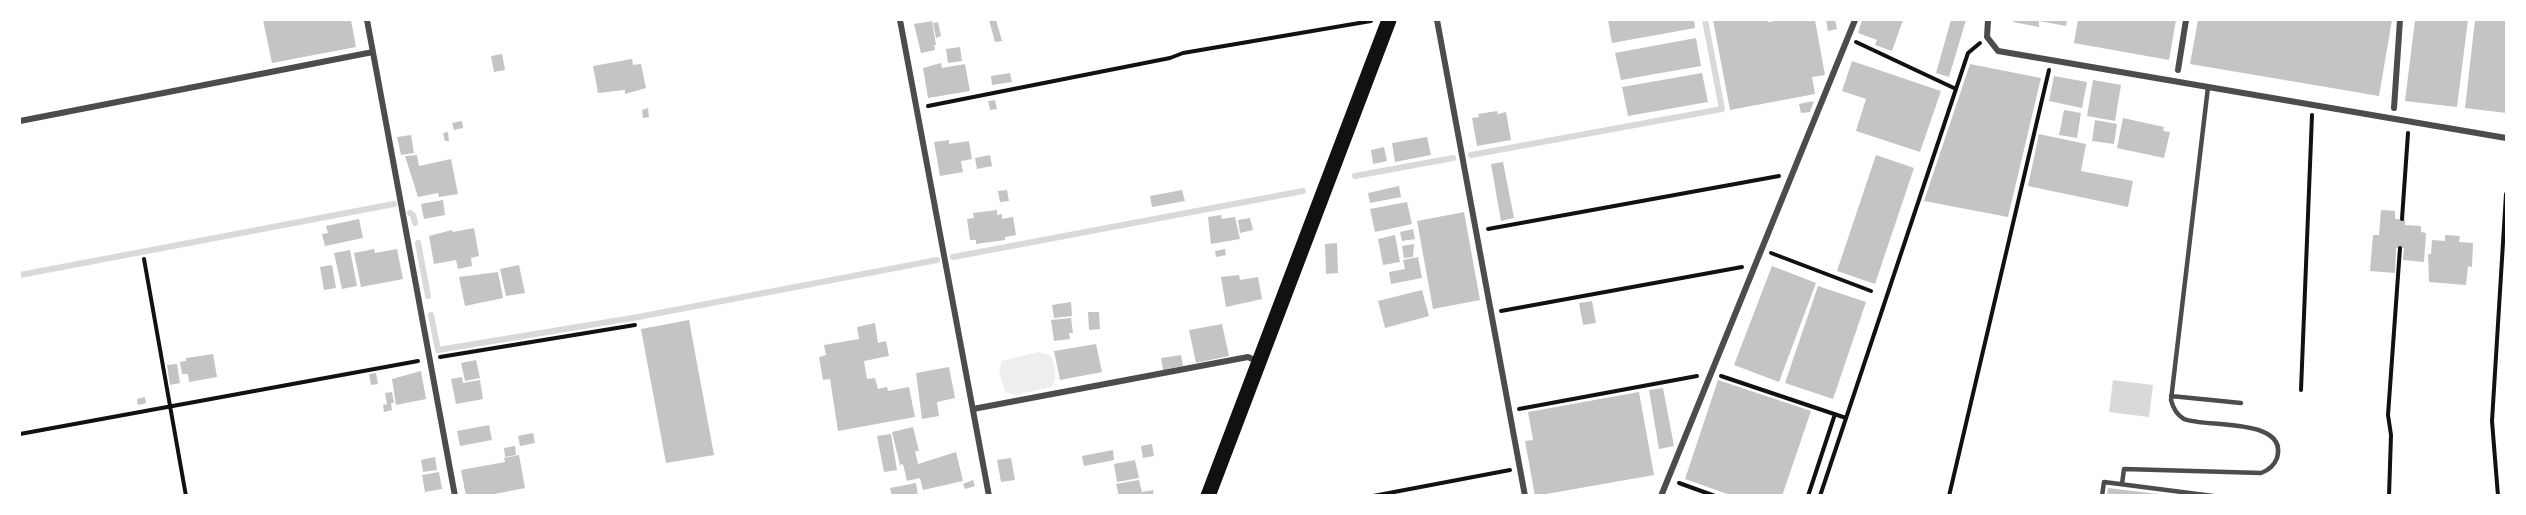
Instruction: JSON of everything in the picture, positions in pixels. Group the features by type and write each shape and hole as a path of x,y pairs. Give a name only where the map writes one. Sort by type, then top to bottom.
{"main road":[{"path":"1208,495 1387,22"}],"street":[{"path":"367,20 455,495"},
{"path":"900,20 989,495"},
{"path":"1437,20 1525,495"},
{"path":"1661,495 1855,20"},
{"path":"1988,20 1987,37 1998,51 2506,138"},
{"path":"2178,70 2186,20"},
{"path":"2394,108 2400,20"},
{"path":"20,121 373,52"},
{"path":"973,409 1248,357 1260,362"}],"lane":[{"path":"2122,484 2124,469 2261,473 2273,466 2278,453 2275,440 2265,431 2187,420 2176,413 2171,396 2208,87"},
{"path":"2171,396 2241,403"},
{"path":"2102,495 2104,482 2212,495"}],"path":[{"path":"917,108 1170,58 1183,53 1374,21 1387,22"},
{"path":"1820,495 1968,52 1987,37"},
{"path":"1848,39 1956,89"},
{"path":"1949,495 2050,60"},
{"path":"2301,390 2314,105"},
{"path":"2402,219 2409,122"},
{"path":"1476,231 1784,176 1791,178"},
{"path":"2498,495 2492,421 2506,194"},
{"path":"2389,495 2391,435 2388,415 2400,248"},
{"path":"1762,249 1871,291"},
{"path":"144,259 186,495"},
{"path":"1491,313 1747,266 1754,269"},
{"path":"20,434 429,359 635,325"},
{"path":"1509,410 1710,375 1846,418"},
{"path":"1808,495 1835,414"},
{"path":"1373,495 1520,469"},
{"path":"1668,479 1715,495"}],"shaded area":[{"path":"1039,352 1051,356 1055,368 1052,387 1015,395 1005,392 999,371 1002,361"},
{"path":"2113,380 2153,385 2149,417 2109,412"}],"building":[{"path":"263,20 351,20 356,47 272,63"},
{"path":"989,20 996,20 1002,41 995,42"},
{"path":"1608,20 1694,20 1695,28 1612,43"},
{"path":"1713,20 1768,20 1768,22 1815,20 1825,75 1812,77 1815,94 1730,110"},
{"path":"1826,20 1835,20 1837,29 1828,31"},
{"path":"1862,20 1903,20 1892,51 1875,45 1877,40 1858,33"},
{"path":"1951,20 1966,20 1949,77 1936,73"},
{"path":"2013,20 2067,20 2066,26 2039,21 2039,27 2013,22"},
{"path":"2078,20 2176,20 2169,60 2074,43"},
{"path":"2198,20 2392,20 2379,96 2190,64"},
{"path":"2415,20 2468,20 2457,107 2405,101"},
{"path":"2475,20 2506,20 2506,113 2465,108"},
{"path":"932,21 935,50 921,53 914,24"},
{"path":"938,22 941,36 936,38 933,23"},
{"path":"1696,38 1701,66 1621,80 1615,53"},
{"path":"960,47 962,61 948,63 946,49"},
{"path":"502,54 505,70 494,72 491,56"},
{"path":"632,59 633,65 641,64 646,88 625,94 625,90 598,93 593,66"},
{"path":"1852,61 1941,91 1920,152 1856,131 1866,99 1842,91"},
{"path":"941,63 942,68 965,64 970,91 928,98 923,68"},
{"path":"1970,64 2041,78 2008,217 1924,201"},
{"path":"1010,73 1012,82 992,85 991,76"},
{"path":"1702,73 1708,102 1628,116 1622,87"},
{"path":"2054,76 2087,82 2082,108 2049,101"},
{"path":"2093,80 2121,85 2115,121 2087,116"},
{"path":"995,100 997,109 990,110 988,101"},
{"path":"1814,101 1810,112 1801,113 1799,104"},
{"path":"648,108 649,117 643,118 642,110"},
{"path":"2064,110 2081,113 2077,138 2059,135"},
{"path":"1497,111 1498,114 1506,112 1511,140 1477,146 1472,118 1479,117 1478,114"},
{"path":"2123,118 2164,127 2163,131 2170,132 2164,158 2117,148"},
{"path":"2095,120 2117,124 2114,144 2092,141"},
{"path":"462,121 463,128 454,130 452,123"},
{"path":"448,132 449,141 445,141 443,133"},
{"path":"2039,134 2086,144 2081,171 2133,181 2128,207 2028,186"},
{"path":"411,135 414,153 401,155 397,137"},
{"path":"1427,137 1431,155 1395,162 1392,143"},
{"path":"949,140 949,144 969,141 972,159 961,161 963,172 940,176 934,142"},
{"path":"1384,147 1387,161 1373,164 1371,150"},
{"path":"417,155 419,166 451,159 458,194 439,197 438,193 418,197 405,156"},
{"path":"990,155 992,166 977,169 975,158"},
{"path":"1876,155 1914,168 1875,284 1837,271"},
{"path":"1503,162 1514,218 1501,221 1491,164"},
{"path":"1399,186 1401,197 1370,203 1368,193"},
{"path":"1007,190 1009,201 1000,202 998,191"},
{"path":"1182,190 1185,201 1152,207 1150,196"},
{"path":"443,200 445,215 424,219 421,204"},
{"path":"1407,202 1412,224 1375,232 1370,209"},
{"path":"997,210 997,215 1002,214 1002,219 1013,217 1016,235 1005,237 1005,240 976,244 976,240 970,240 967,219 974,218 973,213"},
{"path":"2381,210 2395,211 2395,219 2405,219 2405,225 2421,226 2421,232 2426,233 2424,262 2403,260 2404,248 2396,248 2395,273 2370,271 2373,235 2379,235"},
{"path":"1464,212 1480,300 1433,309 1417,221"},
{"path":"1221,215 1222,219 1235,217 1240,239 1211,244 1208,217"},
{"path":"1250,218 1253,230 1240,233 1238,220"},
{"path":"359,219 363,238 325,246 322,234 328,233 326,226"},
{"path":"474,228 479,256 471,258 472,266 458,269 456,260 434,264 429,236 452,230 453,232"},
{"path":"1413,229 1415,239 1402,241 1400,232"},
{"path":"1395,235 1400,262 1383,265 1378,239"},
{"path":"2445,235 2460,236 2459,242 2473,243 2472,267 2468,266 2466,285 2429,282 2428,254 2431,254 2432,240 2445,241"},
{"path":"1337,243 1338,273 1326,274 1325,244"},
{"path":"1414,244 1413,257 1404,258 1402,246"},
{"path":"374,249 375,253 397,249 403,279 361,287 354,253"},
{"path":"1225,249 1226,255 1216,257 1215,251"},
{"path":"350,250 357,286 342,289 334,253"},
{"path":"1418,257 1422,278 1391,284 1389,272 1405,269 1403,260"},
{"path":"332,265 336,288 324,290 320,267"},
{"path":"519,265 525,293 506,296 500,269"},
{"path":"1772,266 1816,283 1779,382 1734,365"},
{"path":"498,272 503,298 465,306 459,277"},
{"path":"1239,275 1240,280 1258,277 1262,299 1226,307 1221,277"},
{"path":"1818,286 1866,302 1833,399 1785,383"},
{"path":"1422,290 1429,316 1385,328 1378,301"},
{"path":"1592,301 1596,323 1583,325 1579,303"},
{"path":"1071,302 1072,316 1054,318 1052,305"},
{"path":"1088,312 1099,312 1100,329 1089,330"},
{"path":"1071,318 1073,333 1069,333 1070,339 1054,341 1051,320"},
{"path":"689,320 714,455 666,463 641,329"},
{"path":"875,323 878,343 886,341 889,356 864,361 867,379 875,378 878,389 887,387 888,391 909,387 915,417 838,431 830,379 823,380 819,357 826,355 824,345 859,339 857,327"},
{"path":"1222,324 1229,356 1196,363 1189,330"},
{"path":"1096,344 1102,372 1060,380 1054,351"},
{"path":"213,354 217,377 189,382 188,374 182,374 180,362 186,361 186,358"},
{"path":"1181,355 1183,366 1163,370 1161,358"},
{"path":"476,360 480,378 465,381 461,363"},
{"path":"177,364 180,383 170,385 167,365"},
{"path":"949,367 955,398 937,402 939,416 922,419 916,373"},
{"path":"421,371 426,399 396,405 392,379"},
{"path":"376,373 378,384 371,385 369,374"},
{"path":"462,377 463,383 480,380 483,399 456,404 451,379"},
{"path":"1718,380 1811,411 1782,496 1733,496 1685,479"},
{"path":"1663,388 1674,446 1659,449 1649,390"},
{"path":"392,392 394,403 391,403 392,410 384,412 383,405 387,404 385,393"},
{"path":"1639,392 1654,475 1535,496 1525,441 1533,440 1528,412"},
{"path":"145,397 146,403 138,405 137,399"},
{"path":"489,425 492,440 460,446 457,431"},
{"path":"913,427 919,451 915,451 918,464 956,452 963,481 923,490 920,478 907,481 903,464 900,465 892,432"},
{"path":"533,433 535,443 520,446 518,436"},
{"path":"891,434 897,470 884,472 877,436"},
{"path":"1152,444 1154,456 1143,458 1141,446"},
{"path":"515,446 516,455 505,457 504,448"},
{"path":"1113,450 1114,460 1084,466 1082,456"},
{"path":"519,455 525,488 485,496 466,496 461,470 505,462 504,458"},
{"path":"435,457 437,470 423,472 421,460"},
{"path":"1011,458 1015,480 1001,482 997,460"},
{"path":"1135,460 1139,478 1117,482 1114,464"},
{"path":"439,472 442,489 425,492 422,475"},
{"path":"973,480 975,486 965,489 963,484"},
{"path":"1139,480 1142,492 1153,490 1154,496 1119,496 1116,484"},
{"path":"916,483 918,496 892,496 890,488"},
{"path":"2108,488 2158,494 2158,496 2107,496"}],"waterway":[{"path":"1471,155 1722,109 1705,20"},
{"path":"1355,176 1453,158"},
{"path":"953,257 1303,191"},
{"path":"20,275 394,204"},
{"path":"410,213 415,223"},
{"path":"418,243 428,296"},
{"path":"431,315 438,350 638,317 937,260"}]}
